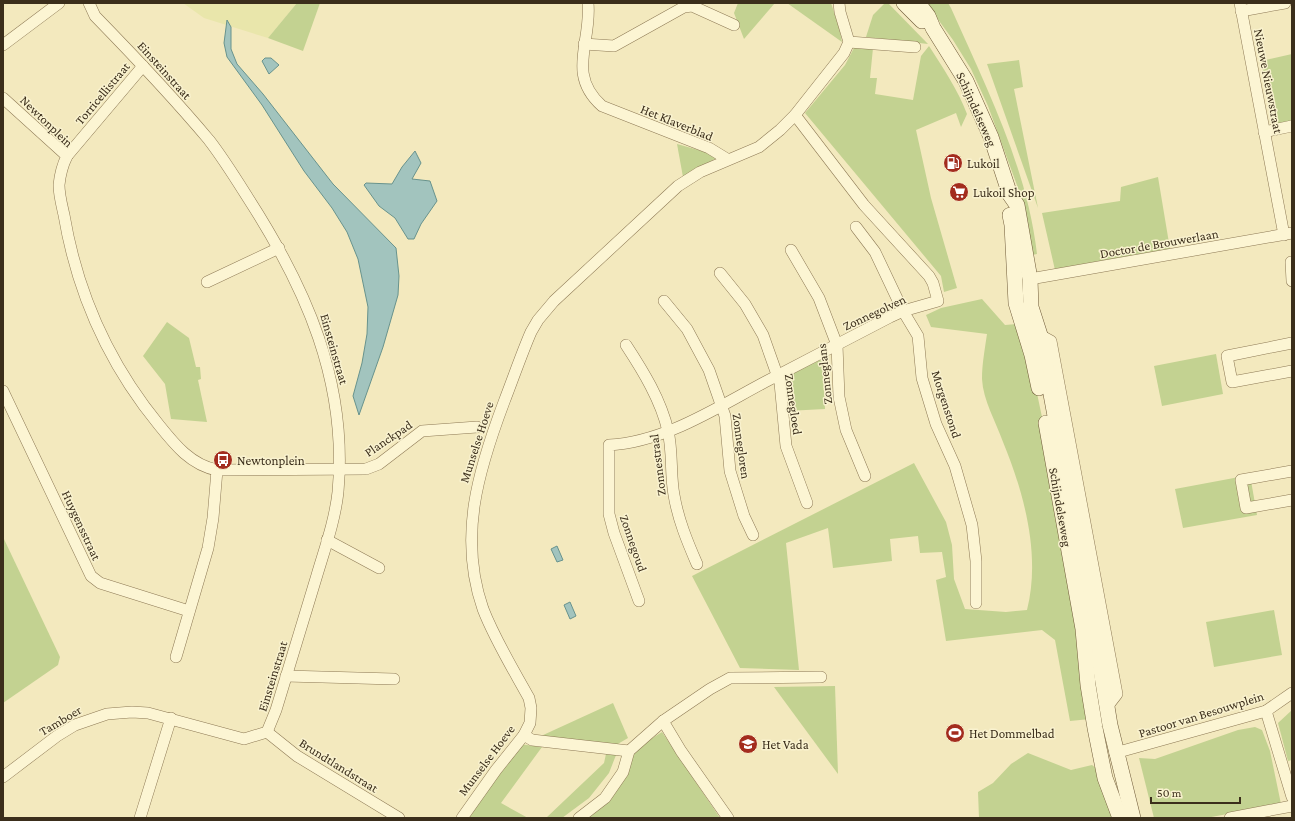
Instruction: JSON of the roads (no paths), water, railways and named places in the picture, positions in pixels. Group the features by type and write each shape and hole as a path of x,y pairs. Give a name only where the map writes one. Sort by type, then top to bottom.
{"main road":[{"name":"Schijndelseweg","path":"904,3 924,24 933,28"},
{"name":"Schijndelseweg","path":"918,3 928,16 933,28 966,81 982,115 1010,195 1017,205 1022,224 1030,279 1031,307 1040,335 1092,614 1106,706 1115,753 1133,818"},
{"name":"Schijndelseweg","path":"1010,195 1008,208 1012,225 1016,303 1037,376 1083,629 1088,685 1105,778 1120,818"},
{"path":"1013,259 1019,266 1021,278 1030,279"}],"street":[{"path":"3,45 59,3"},
{"name":"Einsteinstraat","path":"89,3 95,16 143,66 210,141 279,248 302,293 328,367 337,421 339,469 338,493 327,540 272,722 267,732 244,739 234,737"},
{"name":"Het Klaverblad","path":"588,3 589,13 582,62 583,78 588,91 602,106 709,148 727,160"},
{"path":"1241,7 1285,3"},
{"path":"584,44 614,46 684,7 692,6 734,25"},
{"path":"727,160 759,147 780,130 844,53 850,42 841,6"},
{"name":"Nieuwe Nieuwstraat","path":"1241,7 1264,132 1288,234"},
{"path":"850,42 915,47"},
{"name":"Torricellistraat","path":"67,156 143,66"},
{"name":"Newtonplein","path":"3,98 67,156 62,166 59,187 66,231 80,285 100,332 132,390 169,438 184,454 196,463 217,470 339,469"},
{"name":"Zonnegolven","path":"608,445 629,444 655,438 721,406 903,311 938,301 933,283 929,276 864,205 794,115"},
{"path":"1264,132 1292,126"},
{"name":"Munselse Hoeve","path":"462,818 496,770 524,735 530,723 531,708 529,698 488,620 474,569 471,534 474,497 482,464 531,332 546,309 678,186 700,172 727,160"},
{"name":"Morgenstond","path":"856,227 875,252 903,311 918,336 922,378 936,424 955,466 972,525 976,561 976,603"},
{"name":"Doctor de Brouwerlaan","path":"1030,279 1288,234"},
{"path":"207,282 279,248"},
{"name":"Zonneglans","path":"791,250 819,298 837,345 840,397 846,430 865,476"},
{"path":"1291,262 1292,281"},
{"name":"Zonnegloed","path":"720,273 745,304 763,335 778,376 786,446 807,503"},
{"name":"Zonnegloren","path":"664,301 687,329 709,370 721,406 726,416 730,471 744,516 753,535"},
{"path":"1292,343 1227,356 1232,382 1292,371"},
{"name":"Zonnestraal","path":"626,345 642,369 657,398 668,431 674,494 683,531 697,564"},
{"name":"Huygensstraat","path":"3,391 91,576 100,583 189,611"},
{"name":"Planckpad","path":"339,469 366,469 375,466 422,431 478,427"},
{"name":"Zonnegoud","path":"608,445 609,514 614,533 639,601"},
{"path":"176,657 208,548 213,518 217,470"},
{"path":"1292,471 1241,480 1246,508 1292,500"},
{"path":"327,540 379,568"},
{"path":"286,676 394,680"},
{"path":"579,818 604,798 623,772 629,751 663,721 710,689 730,678 822,676"},
{"name":"Pastoor van Besouwplein","path":"1115,753 1266,711 1292,693"},
{"path":"1266,711 1292,797"},
{"name":"Tamboer","path":"3,777 56,736 75,724 93,717 132,712 170,718 234,737"},
{"path":"140,818 170,718"},
{"path":"663,721 681,751 728,818"},
{"name":"Brundtlandstraat","path":"267,732 297,756 400,818"},
{"path":"524,735 532,740 629,751"},
{"path":"1230,818 1292,806"}],"water":[{"path":"227,20 231,27 231,49 237,64 263,94 333,184 396,248 399,276 398,295 383,347 359,415 353,396 362,363 367,334 368,307 358,259 347,232 332,208 304,171 262,105 227,57 224,43"},
{"path":"265,58 271,58 279,65 269,74 262,61"},
{"path":"415,151 421,163 412,179 430,181 437,201 421,224 414,239 408,239 395,218 379,206 364,185 366,183 392,184 402,167"},
{"path":"557,546 563,560 557,562 551,549"},
{"path":"570,602 576,616 570,619 564,605"}],"place":[{"name":"Lukoil","path":"953,163"},
{"name":"Lukoil Shop","path":"959,192"},
{"name":"Newtonplein","path":"223,460"},
{"name":"Het Dommelbad","path":"955,733"},
{"name":"Het Vada","path":"748,744"}]}
